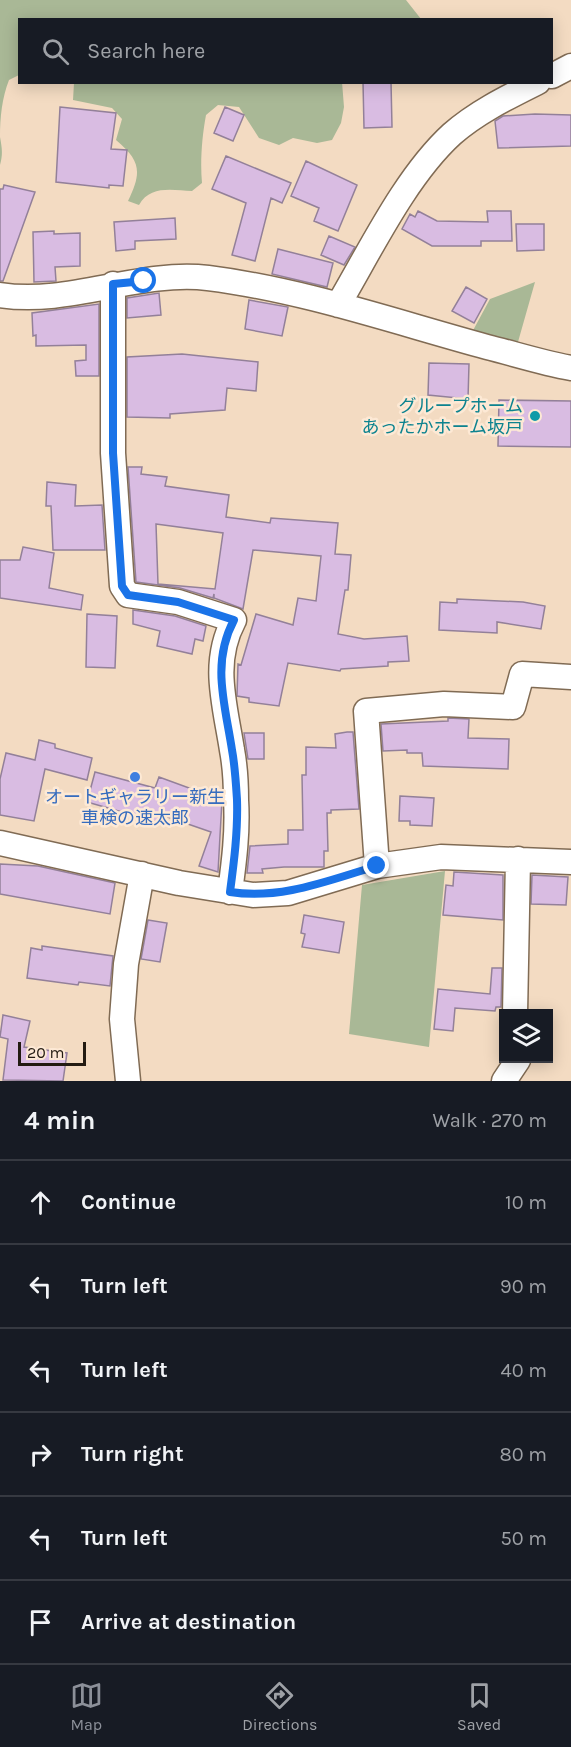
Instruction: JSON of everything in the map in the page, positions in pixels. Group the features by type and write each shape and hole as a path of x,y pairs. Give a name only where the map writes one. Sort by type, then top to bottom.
{"street":[{"path":"553,75 571,66"},
{"path":"338,305 415,176 436,150 476,116 534,84"},
{"path":"0,295 40,297 113,284 207,278 309,296 571,368"},
{"path":"113,284 113,453 122,586 128,595 178,602 234,620 225,636 221,658 221,693 233,751 237,802 230,892"},
{"path":"377,866 366,711 444,704 513,707 522,674 571,677"},
{"path":"0,843 179,884 253,896 288,892 377,866 441,857 518,858 571,862"},
{"path":"515,1009 518,858"},
{"path":"128,1081 122,1019 126,964 142,874"},
{"path":"504,1081 521,1066"}],"green space":[{"path":"0,0 406,0 420,18 18,18 18,76 9,80 0,122"},
{"path":"74,84 342,84 344,107 341,123 332,140 317,143 293,138 279,145 259,138 239,107 218,105 206,115 201,166 202,183 192,191 162,190 149,194 139,205 128,201 136,182 137,168 130,154 116,140 122,119 112,108 73,100"},
{"path":"0,137 2,158 0,165"},
{"path":"535,282 516,349 470,336 490,299"},
{"path":"445,871 429,1047 349,1034 362,885"}],"building":[{"path":"363,84 391,84 392,127 364,128"},
{"path":"60,107 116,113 111,149 127,150 123,186 109,185 109,188 56,182"},
{"path":"225,107 244,115 233,141 214,133"},
{"path":"571,115 571,146 498,148 495,121 503,116"},
{"path":"226,156 291,183 282,203 271,198 255,261 232,255 246,203 212,189"},
{"path":"306,161 357,185 338,231 314,221 319,208 291,196"},
{"path":"4,185 35,192 3,281 0,281 0,189 3,189"},
{"path":"418,211 437,221 488,222 487,211 511,211 512,241 481,241 481,246 432,246 402,229 410,214 415,217"},
{"path":"175,218 176,239 135,241 135,249 116,251 114,222"},
{"path":"516,224 544,224 544,250 517,251"},
{"path":"54,231 54,234 80,233 80,266 55,267 56,281 34,282 33,232"},
{"path":"329,236 355,247 344,265 321,255"},
{"path":"278,249 333,263 327,287 272,274"},
{"path":"466,287 487,299 474,323 452,311"},
{"path":"159,293 161,315 127,318 127,298"},
{"path":"249,300 288,307 282,336 245,329"},
{"path":"99,304 99,376 76,376 75,361 86,360 86,345 36,346 32,313"},
{"path":"182,354 258,362 256,391 227,388 225,410 170,414 170,418 127,417 127,357"},
{"path":"429,363 469,364 468,399 428,395"},
{"name":"グループホーム あったかホーム坂戸","path":"499,400 571,401 571,447 498,446"},
{"path":"128,467 142,467 141,474 167,477 165,486 229,495 226,517 270,523 271,518 338,523 335,554 351,555 348,590 345,590 338,634 364,639 407,636 409,661 388,662 388,666 341,669 340,671 288,663 279,706 249,702 249,698 237,696 238,664 241,665 256,614 293,625 298,598 316,601 321,556 253,550 243,609 214,598 214,594 213,598 180,588 136,582","holes":["156,524 223,533 215,589 158,584"]},
{"path":"47,482 76,485 75,506 102,505 105,550 53,550 51,506 46,506"},
{"path":"23,547 54,553 49,588 83,595 81,610 0,598 0,560 20,560"},
{"path":"457,599 523,602 545,606 541,629 497,622 497,633 439,630 440,602 457,603"},
{"path":"133,610 175,616 206,626 203,641 195,639 192,654 157,646 160,631 133,624"},
{"path":"87,614 117,616 115,668 86,667"},
{"path":"448,718 469,719 468,738 509,739 508,769 423,766 422,753 407,753 407,750 383,751 381,724 448,721"},
{"path":"353,732 359,809 331,810 331,813 327,813 328,851 324,851 324,867 284,867 262,869 263,873 247,873 250,846 288,844 288,830 303,830 302,775 306,775 306,747 336,748 335,734"},
{"path":"244,733 264,733 264,759 248,759"},
{"path":"39,740 55,744 55,748 92,758 87,780 45,769 34,821 0,815 0,779 6,753 35,760"},
{"path":"95,772 155,788 159,777 222,800 218,872 199,866 211,832 159,814 157,822 87,802"},
{"path":"400,796 434,798 432,826 410,825 410,821 399,821"},
{"path":"0,864 38,866 115,883 110,914 0,894"},
{"path":"454,872 503,875 503,920 443,915 446,885 453,886"},
{"path":"532,875 568,877 566,905 531,904"},
{"path":"304,915 344,922 339,953 302,947 305,934 301,933"},
{"path":"148,920 167,923 160,962 141,959"},
{"path":"42,946 113,956 110,986 79,982 78,985 27,978 31,948 42,950"},
{"path":"492,968 502,968 501,1007 496,1007 495,1011 455,1008 453,1031 434,1029 438,989 490,994"},
{"path":"3,1015 30,1021 24,1047 67,1053 63,1081 3,1080 8,1039 0,1037"}],"place":[{"name":"グループホーム あったかホーム坂戸","path":"535,416"},
{"name":"オートギャラリー新生 車検の速太郎","path":"135,777"}],"route":[{"path":"144,281 113,284 113,453 122,586 128,595 178,602 234,620 225,636 221,658 221,693 233,751 237,802 236,847 230,892 253,896 288,892 377,866"}]}
